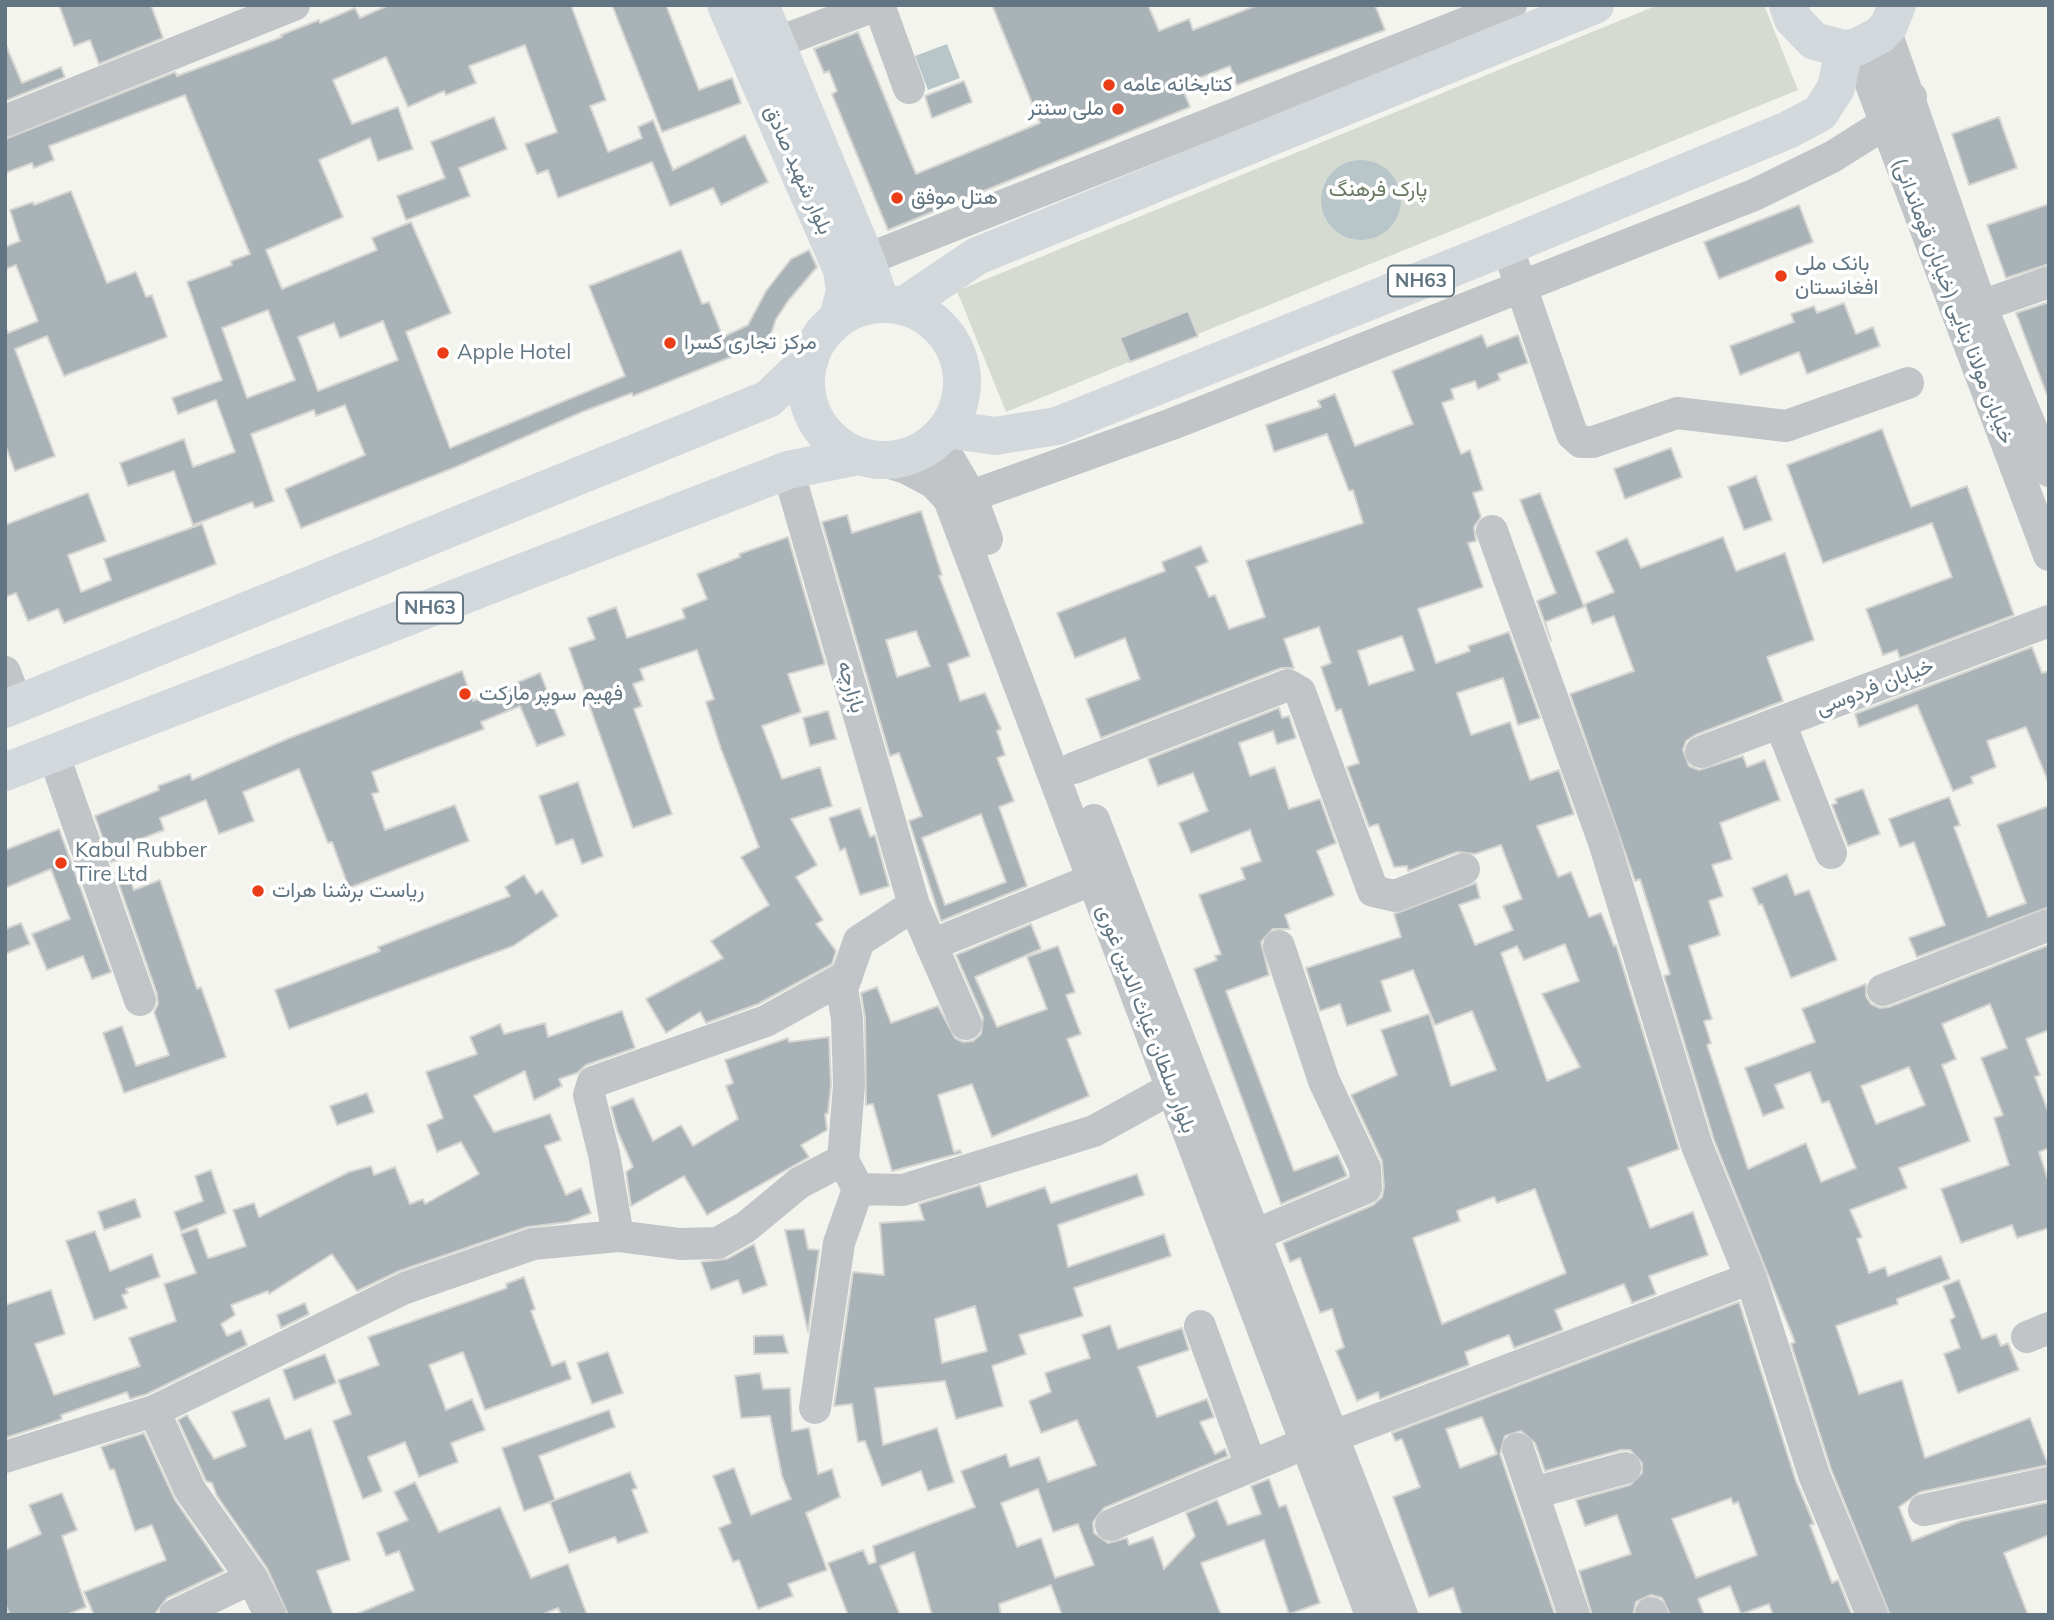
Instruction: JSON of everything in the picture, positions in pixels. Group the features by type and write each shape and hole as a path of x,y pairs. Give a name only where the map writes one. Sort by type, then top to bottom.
{"main road":[{"name":"بلوار شهید صادق","path":"726,5 854,265 892,305"},
{"name":"بلوار شهید صادق","path":"761,5 854,265 838,318 816,346"},
{"path":"892,305 977,256 1595,5"},
{"path":"1788,5 1797,26 1814,41 1883,25"},
{"name":"NH63","path":"942,434 995,436 1057,426 1507,246 1787,130 1820,113 1883,25"},
{"path":"9,695 768,399 839,318 859,308 892,305 927,316 946,333 959,356 963,381 959,407 942,434 921,452 901,459 869,458 836,444 815,416 806,382 816,346"},
{"name":"NH63","path":"5,772 788,470 869,458"}],"street":[{"path":"5,121 294,5"},
{"path":"776,43 878,5 909,88"},
{"path":"854,265 1511,5"},
{"name":"خیابان مولانا بنایی (خیابان قوماندانی)","path":"1883,25 1911,97 1981,306 2049,471"},
{"name":"خیابان مولانا بنایی (خیابان قوماندانی)","path":"1883,25 1886,123 2049,555"},
{"path":"960,498 1172,424 1754,195 1832,158 1886,123 1911,97"},
{"path":"1507,246 1572,435 1581,442 1593,442 1677,413 1787,426 1908,383"},
{"path":"1981,306 2049,282"},
{"path":"942,434 960,498 1074,768 1257,1234 1320,1440 1402,1615"},
{"name":"بلوار سلطان غیاث الدین غوری","path":"869,458 906,468 960,498 1094,879 1172,1088 1320,1440 1371,1615"},
{"name":"بازارچه","path":"788,470 914,905 966,1024"},
{"path":"1492,531 1604,842 1697,1146 1751,1278 1814,1475 1872,1615"},
{"name":"خیابان فردوسی","path":"1701,752 2049,621"},
{"path":"1074,768 1288,685 1300,692 1373,891 1395,896 1464,869"},
{"path":"1780,723 1831,853"},
{"path":"54,753 140,1000"},
{"path":"930,945 1094,879"},
{"path":"815,1408 839,1243 858,1189 843,1160 849,1085 848,1019 842,989 859,941 914,905"},
{"path":"1883,990 2049,925"},
{"path":"1257,1234 1366,1188 1365,1168 1324,1081 1279,946"},
{"path":"618,1236 604,1154 589,1095 593,1082 766,1021 847,976"},
{"path":"858,1189 903,1190 1094,1130 1172,1088"},
{"path":"5,1457 154,1411 405,1289 533,1244 618,1236 680,1244 718,1243 746,1227 799,1182 843,1160"},
{"path":"1111,1525 1251,1466 1751,1278"},
{"path":"1200,1326 1251,1466"},
{"path":"154,1411 190,1490 252,1578 270,1615"},
{"path":"1518,1449 1574,1615"},
{"path":"1533,1493 1625,1468"},
{"path":"1924,1510 2049,1483"},
{"path":"175,1615 252,1578"}],"green space":[{"name":"پارک فرهنگ","path":"1658,5 1764,5 1798,90 1006,412 957,291"}],"shaded area":[{"path":"947,44 960,78 928,90 915,56"},
{"path":"1353,160 1369,160 1390,171 1401,192 1401,208 1390,229 1369,240 1353,240 1339,234 1327,222 1321,208 1321,192 1327,178 1339,166"}],"building":[{"path":"59,5 151,5 163,38 99,64 90,40 74,46"},
{"path":"389,5 571,5 606,100 590,106 608,152 642,138 638,127 653,120 673,170 745,135 768,182 721,205 713,188 670,206 652,162 558,198 548,170 537,174 525,144 557,132 525,45 469,66 476,83 446,95 444,91 408,107 386,57 333,80 352,124 398,107 413,149 378,161 370,138 319,160 343,217 266,250 282,289 377,250 372,238 411,222 451,313 406,332 450,448 625,376 589,286 681,250 702,304 709,302 723,337 748,325 766,291 791,259 809,250 817,267 776,319 769,340 730,353 731,357 633,396 632,393 582,412 458,466 301,528 285,489 365,455 345,405 316,416 314,410 251,434 274,501 255,508 252,502 193,525 174,471 128,486 120,463 184,439 193,467 235,452 216,400 178,414 172,398 222,380 187,282 232,265 231,261 250,254 185,95 49,146 54,160 34,168 32,163 5,173 5,139 175,72 177,76 282,37 281,35 319,20 320,23 355,8 360,18","holes":["268,310 295,380 247,398 222,328","383,321 398,360 318,391 298,337 334,323 340,338"]},
{"path":"612,5 666,5 699,90 732,78 741,103 662,132"},
{"path":"992,5 1148,5 1159,31 1189,19 1193,30 1258,5 1375,5 1385,30 1237,85 1230,66 1181,85 1190,107 888,230 832,94 837,91 829,71 824,73 814,49 858,32 916,174 1040,123"},
{"path":"5,43 22,83 61,67 65,77 5,101"},
{"path":"964,81 972,102 932,118 925,96"},
{"path":"494,117 507,149 459,168 470,196 406,220 397,196 445,178 431,142"},
{"path":"1999,117 2017,168 1969,185 1952,134"},
{"path":"71,191 107,283 136,272 146,297 152,295 167,337 64,376 47,336 15,349 55,456 15,471 5,444 5,327 8,333 38,321 16,265 5,269 5,247 20,241 10,210 33,202 34,205"},
{"path":"2049,204 2049,264 2006,278 1987,225"},
{"path":"1799,205 1813,242 1719,279 1704,242"},
{"path":"2049,302 2049,395 2047,395 2016,313"},
{"path":"1844,303 1856,334 1873,327 1880,346 1807,374 1799,352 1740,375 1730,346 1794,322 1791,314 1814,306 1817,313"},
{"path":"1188,311 1198,336 1130,362 1120,338"},
{"path":"1482,335 1487,347 1518,335 1528,363 1498,374 1500,380 1478,389 1475,381 1451,389 1454,399 1442,403 1461,454 1470,450 1483,490 1473,493 1481,517 1474,527 1476,541 1468,543 1483,587 1418,609 1436,663 1470,651 1468,646 1509,632 1540,718 1518,725 1503,678 1457,693 1471,735 1510,722 1530,780 1559,770 1574,814 1537,826 1558,877 1571,872 1589,917 1601,913 1614,946 1616,945 1679,1149 1628,1168 1650,1228 1693,1212 1708,1255 1649,1276 1656,1294 1632,1303 1624,1284 1555,1310 1563,1330 1514,1348 1509,1335 1465,1352 1469,1365 1380,1399 1378,1392 1357,1401 1336,1351 1344,1347 1332,1309 1320,1313 1300,1258 1290,1262 1283,1243 1373,1205 1382,1197 1382,1161 1351,1095 1397,1075 1381,1030 1429,1014 1451,1086 1496,1070 1472,1011 1435,1025 1413,970 1381,981 1391,1011 1347,1026 1340,1004 1320,1011 1306,968 1401,937 1394,914 1476,883 1480,898 1459,905 1475,945 1513,930 1503,906 1522,899 1501,845 1475,854 1457,852 1408,871 1407,866 1394,867 1378,824 1369,827 1347,767 1359,763 1341,709 1336,711 1321,667 1331,663 1319,627 1284,639 1294,668 1281,668 1101,738 1086,699 1140,679 1125,638 1075,658 1057,613 1165,571 1162,562 1201,546 1208,562 1196,567 1209,597 1215,595 1229,629 1265,617 1246,561 1363,523 1353,490 1349,491 1327,434 1274,452 1266,425 1321,407 1318,401 1335,394 1355,446 1413,424 1392,371","holes":["1402,636 1414,670 1369,685 1358,651","1565,944 1579,981 1542,994 1580,1067 1547,1081 1501,953 1517,946 1524,960","1535,1189 1566,1273 1442,1324 1413,1238 1460,1221 1457,1211 1494,1197 1497,1203"]},
{"path":"1882,429 1911,507 1967,486 2014,615 1900,658 1897,650 1883,655 1866,609 1952,577 1932,523 1823,563 1787,465"},
{"path":"1671,448 1682,477 1625,499 1614,469"},
{"path":"1756,476 1772,520 1744,530 1728,487"},
{"path":"88,493 106,541 68,555 81,592 111,580 104,559 202,524 216,564 64,623 58,609 28,621 16,593 5,597 5,525"},
{"path":"1540,493 1584,607 1545,622 1551,641 1537,601 1556,593 1520,500"},
{"path":"921,511 942,575 939,576 970,656 948,664 960,701 985,693 1001,729 997,731 1005,755 997,758 1014,801 999,807 1027,886 941,921 909,821 922,816 899,753 890,756 822,522 847,515 852,533","holes":["916,631 930,666 897,677 886,640","981,814 1006,882 945,905 922,838"]},
{"path":"788,537 825,664 788,674 801,712 762,726 782,779 820,767 832,806 791,819 817,865 796,877 823,920 816,924 836,951 832,964 758,1004 706,1023 700,1012 666,1033 646,999 723,958 711,941 769,905 741,857 759,847 706,702 714,699 697,650 640,669 644,680 633,684 642,706 634,709 672,814 633,828 569,648 595,639 587,618 616,607 627,638 685,618 682,609 707,599 697,574 740,557 739,554"},
{"path":"1723,537 1736,571 1785,553 1814,640 1767,657 1783,701 1695,735 1686,741 1683,750 1689,766 1699,770 1743,756 1747,767 1765,760 1780,800 1720,823 1732,859 1712,865 1723,896 1709,901 1720,935 1689,946 1712,1019 1704,1021 1711,1043 1707,1045 1748,1169 1806,1143 1821,1182 1856,1168 1829,1101 1822,1103 1810,1072 1775,1085 1784,1108 1763,1116 1745,1068 1815,1042 1802,1009 1866,984 1866,996 1871,1004 1880,1008 1889,1007 2049,945 2049,1030 2026,1039 2040,1075 2035,1077 2049,1114 2049,1148 2039,1152 2049,1183 2049,1228 2017,1238 2012,1225 1961,1243 1941,1189 2009,1165 1994,1118 2003,1115 1981,1058 2007,1048 1990,1004 1942,1024 1956,1059 1942,1065 1970,1141 1899,1168 1907,1188 1850,1210 1862,1237 1857,1239 1869,1273 1885,1267 1888,1276 1941,1256 1950,1279 1897,1299 1898,1304 1836,1326 1859,1394 1902,1380 1925,1458 2030,1418 2048,1465 1920,1492 1899,1507 1912,1541 1962,1521 2049,1502 2049,1535 2004,1553 2028,1615 1890,1615 1831,1469 1791,1344 1795,1342 1714,1140 1664,976 1670,974 1640,879 1635,881 1570,694 1634,671 1614,616 1592,624 1585,604 1614,592 1596,552 1627,538 1641,568","holes":["1909,1067 1925,1105 1876,1124 1861,1086"]},
{"path":"2032,647 2042,673 2049,671 2049,784 2026,727 1987,741 1996,767 1971,777 1973,783 1953,791 1917,705 1859,727 1855,714"},
{"path":"462,671 473,701 540,673 565,735 537,746 520,706 481,722 484,729 372,772 379,792 372,794 385,830 455,805 469,841 349,888 332,842 328,843 299,769 243,792 254,821 219,834 206,800 160,818 164,830 125,845 129,856 111,862 95,816 159,790 158,786 190,774 192,780 287,739"},
{"path":"1279,708 1282,718 1289,716 1296,738 1277,744 1273,731 1239,743 1250,776 1275,767 1289,809 1320,799 1336,843 1317,851 1334,895 1285,915 1290,929 1273,929 1261,942 1269,975 1226,991 1294,1171 1338,1155 1347,1176 1281,1204 1194,969 1217,960 1215,956 1221,954 1199,895 1245,879 1241,868 1261,861 1250,830 1191,853 1179,823 1208,811 1193,773 1158,786 1148,759"},
{"path":"828,711 836,739 810,746 803,718"},
{"path":"578,782 603,856 582,864 573,839 556,845 539,796"},
{"path":"1863,789 1880,834 1848,846 1832,805 1837,803 1835,799"},
{"path":"1949,797 1960,825 1954,827 1988,917 2026,903 1997,825 2049,806 2049,907 1917,957 1909,938 1945,925 1914,842 1900,847 1889,819"},
{"path":"860,808 870,837 875,835 889,886 860,895 845,848 840,851 829,818"},
{"path":"59,829 111,972 92,979 83,956 47,970 32,934 70,919 51,869 5,888 5,850"},
{"path":"126,869 134,890 160,880 197,989 201,987 226,1057 124,1093 103,1033 122,1026 136,1066 169,1055 154,1012 158,1004 157,994 115,873"},
{"path":"1787,874 1795,895 1809,890 1837,960 1791,978 1762,904 1759,905 1752,888"},
{"path":"524,875 536,894 542,890 558,916 513,946 289,1029 275,990 380,951 378,947 510,896 505,887"},
{"path":"21,923 30,944 5,954 5,929"},
{"path":"1031,924 1041,949 975,977 997,1027 1047,1009 1027,957 1058,946 1075,992 1066,995 1081,1034 1067,1039 1089,1096 992,1137 972,1084 938,1095 954,1152 960,1150 961,1153 892,1171 873,1104 866,1105 865,1018 861,993 877,987 891,1023 938,1006 955,1038 963,1042 973,1041 981,1034 983,1017 956,955"},
{"path":"622,1011 635,1048 586,1065 577,1073 559,1079 562,1086 534,1100 525,1071 474,1096 494,1132 550,1114 561,1140 545,1146 566,1195 581,1188 591,1213 568,1222 527,1227 399,1271 357,1291 332,1254 269,1294 268,1291 231,1305 235,1315 221,1324 227,1336 241,1330 247,1345 147,1394 130,1399 127,1392 61,1415 62,1419 5,1438 5,1305 51,1290 65,1334 35,1344 54,1395 140,1366 129,1338 176,1321 164,1284 196,1273 181,1234 197,1228 208,1258 246,1246 233,1210 254,1203 259,1217 349,1172 371,1166 374,1175 395,1167 410,1204 423,1199 425,1204 479,1174 461,1142 437,1152 427,1125 443,1118 426,1072 477,1054 470,1037 500,1024 504,1034 545,1023 548,1037"},
{"path":"829,1037 831,1085 828,1113 825,1114 827,1130 801,1145 809,1157 707,1215 684,1176 631,1206 626,1172 633,1167 617,1130 611,1107 633,1098 653,1141 681,1125 693,1146 738,1119 726,1086 733,1083 725,1060 788,1038 789,1042"},
{"path":"367,1093 374,1112 337,1125 330,1106"},
{"path":"211,1170 226,1213 181,1231 174,1212 203,1201 195,1176"},
{"path":"1137,1174 1144,1195 1058,1225 1068,1267 1164,1234 1171,1256 1074,1288 1083,1316 1019,1335 1026,1354 992,1366 1003,1406 956,1419 945,1381 875,1388 883,1445 937,1428 954,1482 928,1491 921,1471 882,1486 865,1441 858,1442 852,1404 834,1406 853,1272 884,1275 880,1223 924,1220 919,1204 980,1185 987,1207 1045,1187 1051,1203","holes":["975,1306 987,1351 942,1363 935,1319"]},
{"path":"135,1199 141,1217 104,1230 98,1212"},
{"path":"804,1229 808,1249 819,1250 808,1332 785,1230"},
{"path":"95,1231 110,1271 152,1254 160,1277 126,1289 128,1293 122,1295 127,1308 94,1320 66,1241"},
{"path":"754,1244 767,1285 743,1294 738,1280 711,1290 701,1262 727,1259"},
{"path":"524,1277 535,1309 531,1311 552,1366 565,1361 571,1379 485,1410 463,1352 429,1365 446,1410 472,1399 485,1430 451,1443 458,1462 419,1477 405,1442 368,1457 382,1491 363,1499 333,1421 351,1414 338,1380 379,1365 368,1337 507,1288 506,1284"},
{"path":"1959,1280 1982,1339 1996,1334 2001,1346 2008,1343 2019,1370 1958,1393 1944,1354 1960,1348 1950,1320 1955,1317 1943,1286"},
{"path":"1739,1302 1796,1481 1814,1524 1810,1525 1832,1583 1838,1580 1852,1615 1773,1615 1769,1604 1741,1614 1730,1586 1698,1599 1704,1615 1670,1615 1662,1598 1651,1595 1636,1602 1633,1615 1592,1615 1579,1571 1631,1554 1617,1515 1585,1526 1576,1500 1630,1485 1642,1473 1642,1463 1630,1450 1621,1450 1545,1471 1535,1443 1521,1431 1505,1436 1500,1454 1555,1615 1462,1615 1453,1588 1429,1597 1393,1497 1420,1487 1402,1439 1395,1441 1392,1433","holes":["1482,1417 1497,1454 1460,1468 1446,1429","1731,1498 1733,1504 1738,1502 1757,1555 1696,1578 1672,1519"]},
{"path":"305,1303 309,1314 281,1328 277,1315"},
{"path":"1110,1325 1118,1349 1182,1328 1189,1350 1138,1367 1157,1417 1207,1399 1214,1417 1200,1422 1215,1454 1225,1449 1228,1456 1104,1508 1093,1522 1094,1533 1108,1543 1127,1538 1129,1545 1153,1537 1164,1569 1195,1536 1186,1513 1217,1500 1228,1525 1261,1514 1251,1486 1269,1479 1279,1507 1286,1505 1320,1603 1289,1614 1264,1540 1201,1563 1221,1615 1062,1615 1051,1585 999,1604 1001,1615 932,1615 914,1552 880,1566 900,1615 848,1615 828,1563 863,1550 869,1564 876,1562 873,1546 975,1507 961,1471 1006,1454 1010,1467 1039,1457 1048,1482 1096,1465 1077,1420 1041,1433 1029,1401 1051,1392 1045,1373 1090,1358 1082,1335","holes":["1038,1489 1053,1532 1078,1524 1094,1565 1055,1578 1041,1538 1017,1547 1001,1503"]},
{"path":"783,1335 788,1353 754,1354 754,1336"},
{"path":"608,1352 623,1393 592,1404 577,1363"},
{"path":"325,1354 336,1383 294,1400 283,1370"},
{"path":"760,1373 763,1389 790,1388 792,1431 809,1428 818,1474 832,1469 840,1497 806,1513 827,1570 788,1584 793,1596 758,1609 739,1560 733,1562 719,1528 731,1523 713,1476 734,1468 751,1515 791,1499 782,1476 770,1416 741,1418 735,1376"},
{"path":"269,1398 285,1439 311,1429 350,1560 317,1571 333,1615 288,1615 267,1568 217,1496 212,1483 206,1481 178,1420 187,1415 214,1459 246,1446 232,1412"},
{"path":"609,1410 615,1427 539,1456 555,1500 524,1511 502,1448"},
{"path":"144,1433 175,1500 224,1571 167,1598 154,1615 94,1615 84,1592 166,1560 152,1525 135,1531 114,1469 110,1470 101,1447"},
{"path":"630,1472 637,1488 632,1490 648,1532 618,1543 615,1537 569,1553 550,1502"},
{"path":"415,1482 439,1532 500,1507 531,1578 568,1564 587,1615 561,1615 558,1608 541,1615 354,1615 414,1590 399,1551 386,1556 377,1533 408,1520 394,1492"},
{"path":"62,1493 77,1530 62,1536 86,1607 66,1615 10,1615 5,1604 5,1550 41,1534 29,1505"}],"place":[{"name":"کتابخانه عامه","path":"1109,85"},
{"name":"ملی سنتر","path":"1118,109"},
{"name":"هتل موفق","path":"897,198"},
{"name":"بانک ملی افغانستان","path":"1781,276"},
{"name":"مرکز تجاری کسرا","path":"670,343"},
{"name":"Apple Hotel","path":"443,353"},
{"name":"فهیم سوپر مارکت","path":"465,694"},
{"name":"Kabul Rubber Tire Ltd","path":"61,863"},
{"name":"ریاست برشنا هرات","path":"258,891"}]}
